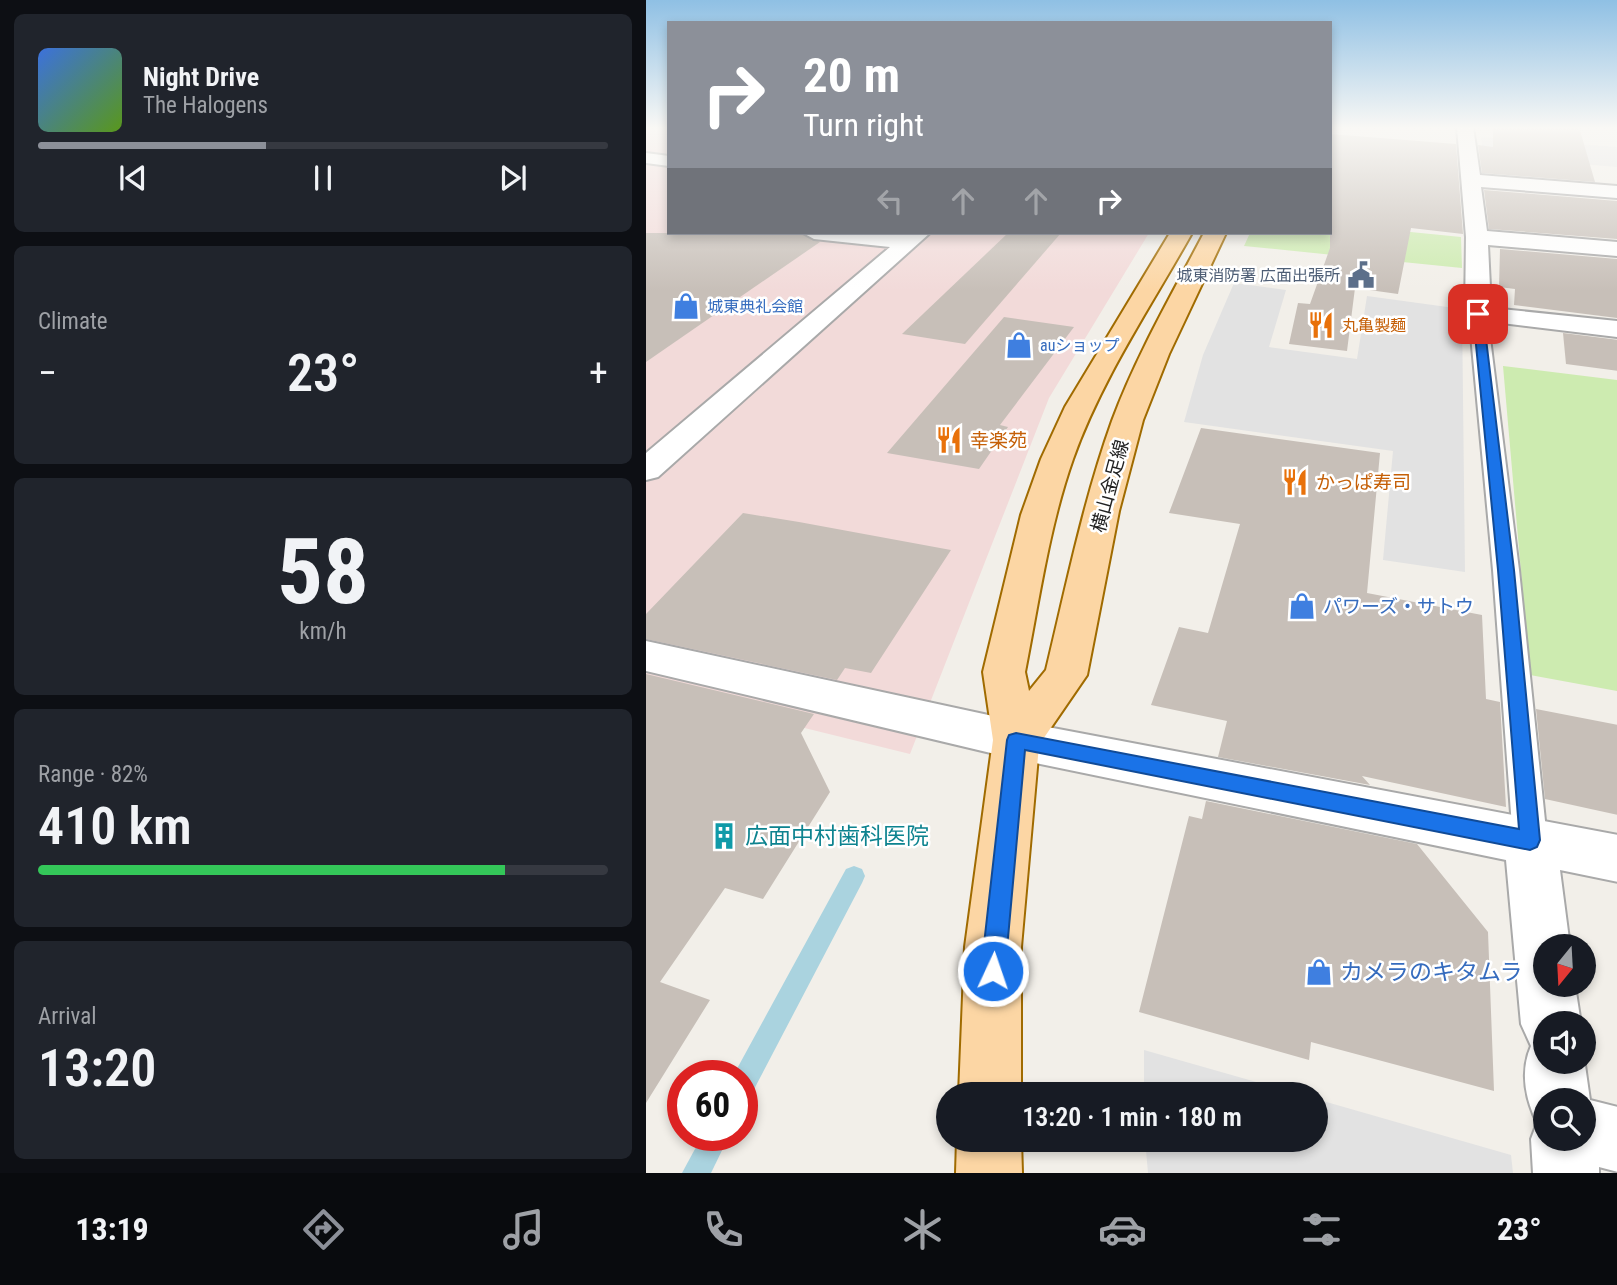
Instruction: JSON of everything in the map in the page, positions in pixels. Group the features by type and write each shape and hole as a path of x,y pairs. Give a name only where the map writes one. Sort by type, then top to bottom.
{"main road":[{"path":"990,1082 993,947 1016,740 1004,672 1039,515 1057,459 1080,407 1180,235"},
{"name":"横山金足線","path":"1016,740 1066,676 1102,511 1128,420 1155,354 1214,235"},
{"path":"988,1173 989,1152"}],"street":[{"path":"1471,182 1477,237 1478,314 1617,329"},
{"path":"1492,182 1617,192"},
{"path":"864,235 914,237"},
{"path":"646,470 914,237"},
{"path":"1477,237 1617,250"},
{"path":"646,656 1532,856 1617,859"},
{"path":"1532,856 1541,934"},
{"path":"1596,1134 1617,1140"},
{"path":"1564,1151 1566,1173"}],"lane":[{"path":"1478,314 1506,570 1532,856"}],"shaded area":[{"path":"646,182 667,182 667,235 1148,235 1049,398 910,754 646,689"},
{"path":"1234,283 1286,290 1269,347 1357,359 1367,296 1462,309 1465,572 1383,560 1393,451 1184,422 1203,355"},
{"path":"1144,1050 1256,1082 1144,1082"},
{"path":"1328,1102 1511,1155 1513,1173 1148,1173 1146,1152 1328,1152"}],"green space":[{"path":"1332,224 1461,237 1462,268 1244,246 1249,235 1332,235"},
{"path":"1503,366 1617,380 1617,691 1530,675"}],"building":[{"path":"1332,182 1459,182 1463,234 1411,228 1398,294 1355,288 1347,351 1289,344 1298,303 1310,304 1330,248"},
{"path":"1484,190 1618,201 1618,239 1489,229"},
{"path":"646,233 805,235 820,242 646,362"},
{"path":"1006,235 1059,235 965,344 902,334"},
{"path":"1500,249 1618,259 1618,318 1514,305 1515,289 1499,287"},
{"path":"1004,317 1074,327 1000,425 1008,427 979,469 887,453"},
{"path":"1563,333 1618,340 1618,371 1566,364"},
{"path":"1201,428 1380,453 1367,593 1482,615 1486,699 1500,702 1506,807 1362,776 1370,785 1218,757 1227,721 1151,705 1179,627 1208,633 1240,524 1169,513"},
{"path":"743,513 951,550 871,673 845,668 837,680 646,639 646,614"},
{"path":"646,674 814,714 801,733 830,792 763,899 725,888 660,982 710,1000 673,1060 667,1060 667,1069 646,1103"},
{"path":"1536,709 1618,725 1618,815 1545,799"},
{"name":"カメラのキタムラ","path":"1206,801 1417,844 1488,932 1494,1091 1311,1042 1309,1060 1139,1012 1189,816 1202,819"}],"waterway":[{"path":"756,1060 854,876"},
{"path":"696,1173 708,1151"}],"place":[{"name":"城東消防署 広面出張所","path":"1361,275"},
{"name":"城東典礼会館","path":"686,306"},
{"name":"丸亀製麺","path":"1321,325"},
{"name":"auショップ","path":"1019,345"},
{"name":"幸楽苑","path":"949,440"},
{"name":"かっぱ寿司","path":"1295,482"},
{"name":"パワーズ・サトウ","path":"1302,606"},
{"name":"広面中村歯科医院","path":"724,836"},
{"name":"カメラのキタムラ","path":"1319,972"}],"route":[{"path":"993,971 993,947 1016,740 1530,840 1506,570 1478,314"}]}
